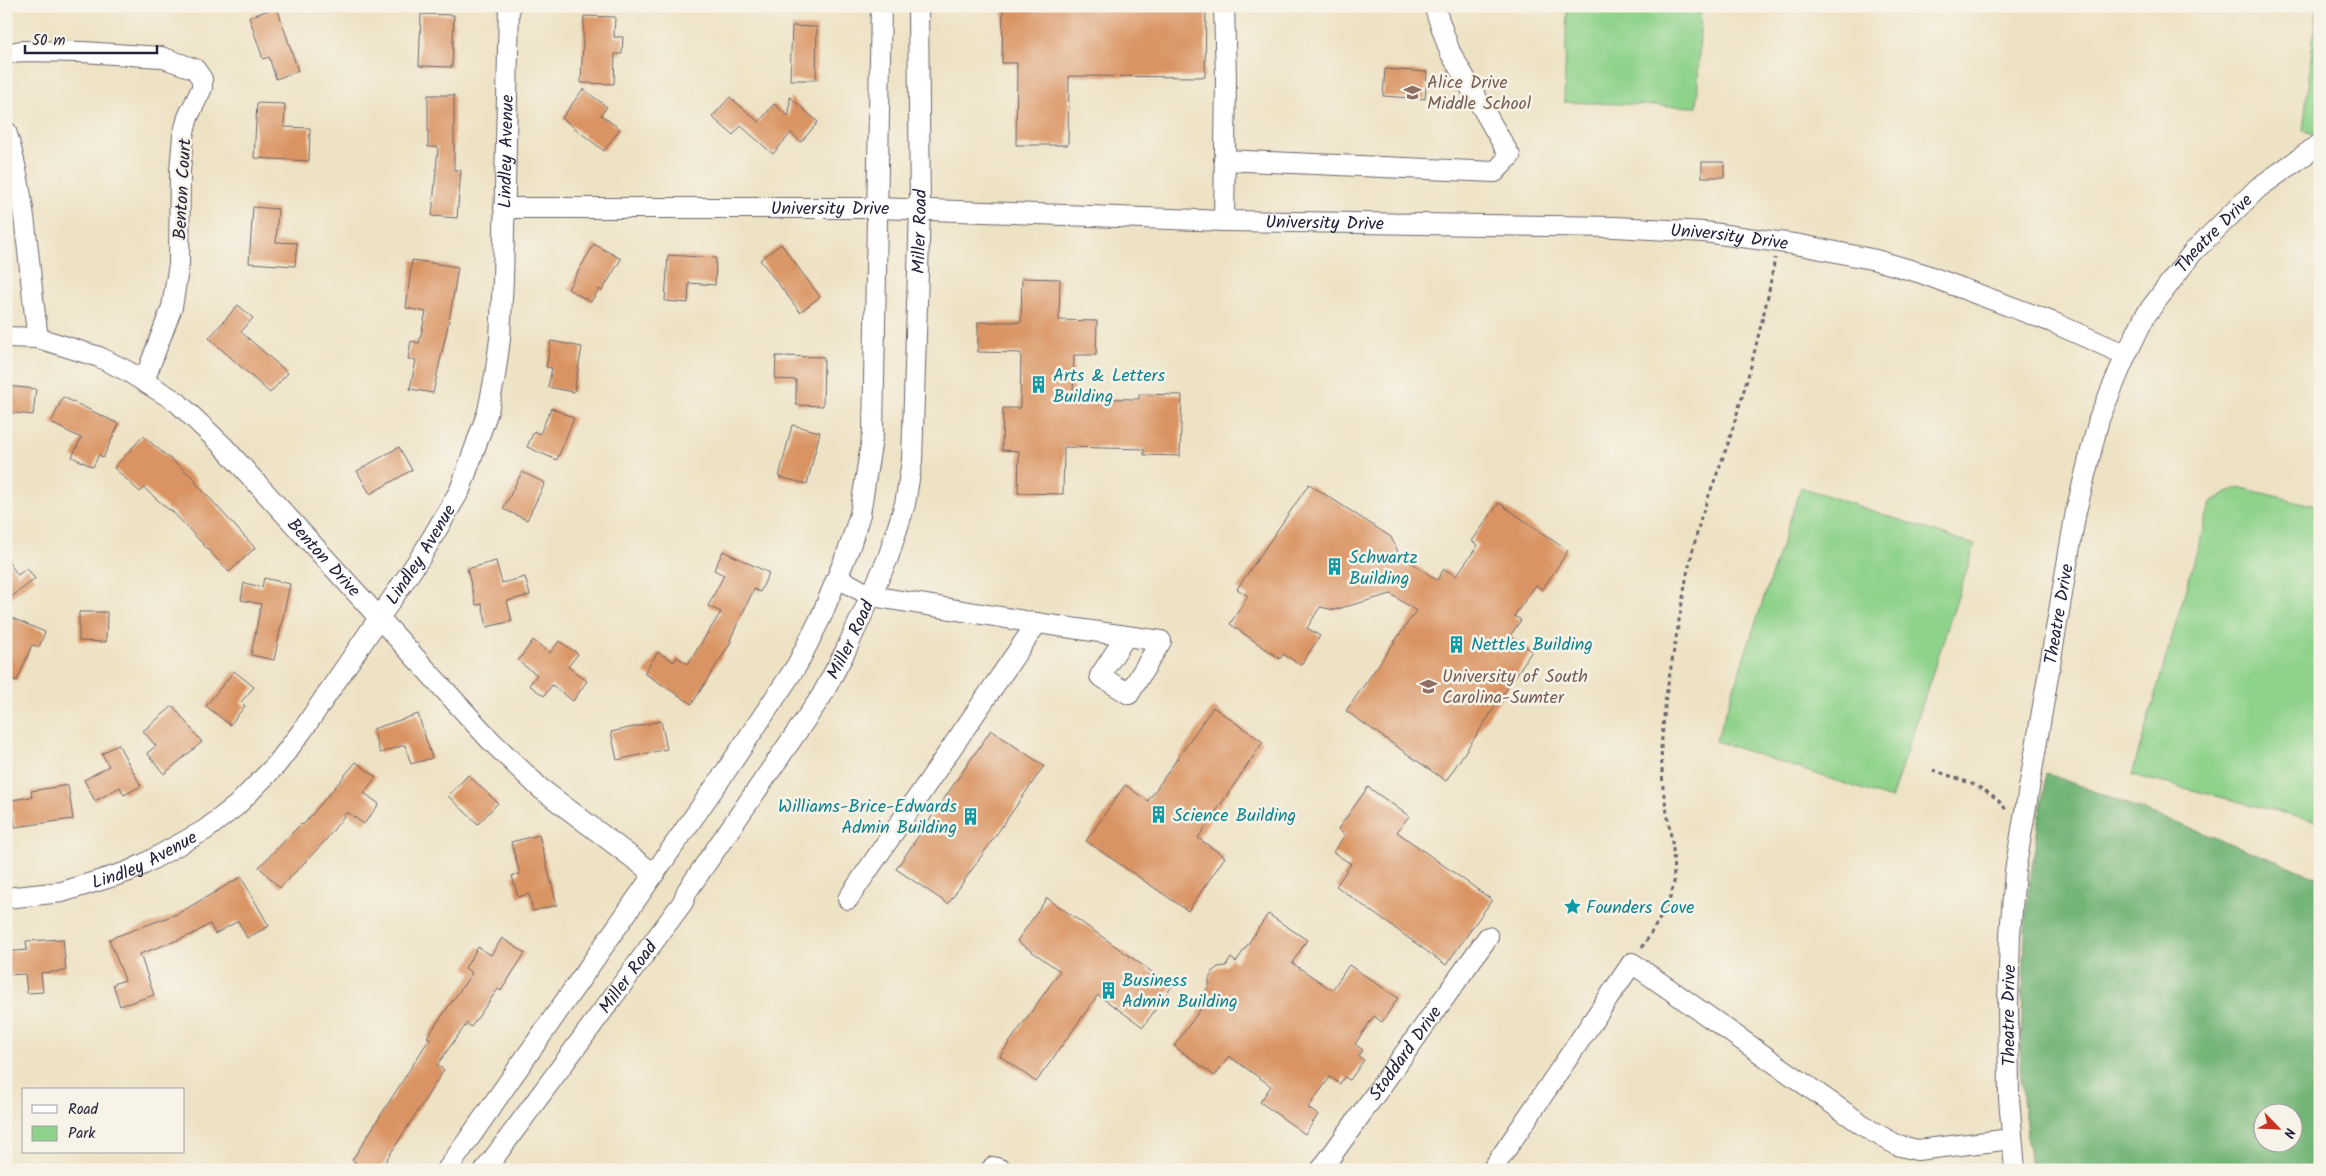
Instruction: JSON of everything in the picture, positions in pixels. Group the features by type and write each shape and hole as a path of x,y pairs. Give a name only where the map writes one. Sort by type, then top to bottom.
{"street":[{"name":"Lindley Avenue","path":"6,898 62,892 118,875 144,864 205,830 236,806 277,764 302,731 422,555 460,490 488,411 500,339 509,6"},
{"name":"Miller Road","path":"447,1170 654,874 797,665 838,578 860,514 873,432 881,6"},
{"name":"Miller Road","path":"485,1170 683,902 687,891 821,697 846,650 888,558 905,504 912,461 920,209 918,6"},
{"path":"1224,6 1226,78 1224,221"},
{"path":"1224,160 1495,172 1510,156 1450,52 1434,6"},
{"name":"Benton Court","path":"6,54 20,51 74,52 162,57 195,69 202,79 202,88 188,117 183,136 180,171 179,264 172,307 144,381"},
{"path":"6,130 24,219 38,338"},
{"name":"Theatre Drive","path":"2015,1170 2009,1098 2009,955 2015,871 2082,483 2099,419 2145,316 2193,252 2258,188 2320,144"},
{"name":"University Drive","path":"504,208 878,208 1224,221 1615,227 1704,232 1838,251 1921,273 2052,322 2126,355"},
{"name":"Benton Drive","path":"6,337 38,338 98,357 144,381 177,402 200,422 491,741 540,788 654,874"},
{"path":"838,578 871,596 1036,624 1126,636"},
{"path":"848,899 1036,624"},
{"name":"Stoddard Drive","path":"1321,1170 1488,937"},
{"path":"1492,1170 1632,963 1870,1130 1897,1144 1917,1150 2012,1139"},
{"path":"992,1170 993,1167 1002,1170"}],"path":[{"path":"1632,963 1668,905 1674,884 1673,848 1663,789 1661,748 1666,696 1687,574 1701,517 1728,441 1751,366 1774,267 1776,241"},
{"path":"1933,770 1987,792 1999,800 2014,822 2022,826"}],"green space":[{"path":"1567,6 1701,6 1697,107 1564,102"},
{"path":"2317,6 2320,6 2320,135 2303,131"},
{"path":"1801,487 1975,545 1891,799 1716,741"},
{"path":"2238,487 2320,507 2320,822 2132,775 2211,502"},
{"path":"2046,773 2320,878 2320,1170 2031,1170 2020,1070 2026,908"}],"building":[{"path":"1003,6 1206,6 1205,77 1069,76 1068,145 1016,145 1017,63 1002,63"},
{"path":"277,7 298,71 276,79 269,57 263,59 249,17"},
{"path":"421,14 454,15 452,67 419,66"},
{"path":"584,16 615,17 614,37 623,37 622,54 615,54 614,84 581,83"},
{"path":"792,26 817,27 816,80 790,80"},
{"path":"1385,69 1427,72 1425,99 1383,96"},
{"path":"583,89 607,107 601,115 620,129 604,151 562,118"},
{"path":"428,95 454,95 454,170 461,170 457,218 432,216 438,147 428,147"},
{"path":"730,97 759,122 774,104 789,117 790,97 818,122 801,142 791,133 773,154 741,126 733,135 712,117"},
{"path":"257,103 285,104 284,127 310,128 309,161 254,158"},
{"path":"1702,162 1724,162 1724,177 1702,177"},
{"path":"253,207 278,209 276,242 297,243 295,266 249,263"},
{"path":"594,244 621,259 602,291 599,289 591,302 568,289"},
{"path":"781,244 820,297 800,312 760,260"},
{"path":"668,255 716,258 715,285 689,283 688,303 665,301"},
{"path":"412,260 458,267 450,316 433,393 410,389 416,360 408,359 411,341 419,343 426,312 406,308"},
{"name":"Arts & Letters Building","path":"1022,278 1060,279 1059,320 1097,321 1096,355 1074,355 1073,398 1139,399 1139,394 1182,395 1180,456 1144,455 1144,449 1064,447 1063,494 1018,493 1019,451 1002,450 1003,408 1020,408 1021,353 978,352 978,322 1021,322"},
{"path":"238,305 253,318 241,332 288,373 270,393 209,338"},
{"path":"551,341 582,347 574,392 548,387 552,368 546,367"},
{"path":"776,356 824,357 823,406 796,405 796,380 775,379"},
{"path":"6,386 36,389 33,415 6,412"},
{"path":"63,397 119,424 103,458 99,454 93,467 72,457 81,438 51,423"},
{"path":"551,408 574,418 557,460 527,447 534,431 540,434"},
{"path":"792,425 820,432 807,484 779,477"},
{"path":"143,436 196,480 195,482 255,548 229,572 170,509 144,488 140,492 114,468"},
{"path":"399,447 412,470 370,494 357,471"},
{"path":"522,472 545,483 527,520 503,509"},
{"name":"Nettles Building","path":"1309,484 1391,537 1399,554 1437,580 1444,569 1456,576 1478,545 1472,541 1499,503 1568,551 1542,590 1536,585 1514,616 1521,620 1510,636 1532,651 1446,781 1346,711 1416,611 1391,594 1334,610 1320,607 1307,628 1320,636 1301,665 1283,654 1280,659 1230,624 1248,596 1237,589"},
{"path":"723,551 769,573 760,592 754,589 730,640 731,642 692,704 644,673 658,652 674,662 677,657 688,664 721,612 708,606 724,575 714,570"},
{"path":"6,559 18,575 27,568 35,579 6,601"},
{"path":"496,561 502,583 525,577 530,595 507,601 512,621 487,627 482,604 476,605 467,569"},
{"path":"264,578 290,584 274,660 251,655 261,604 241,600 244,583 262,587"},
{"path":"79,612 107,612 106,642 79,641"},
{"path":"12,618 45,632 39,647 32,645 17,681 6,677 6,633"},
{"path":"533,640 550,653 559,641 578,654 568,667 587,681 573,701 552,685 544,696 529,685 537,675 518,661"},
{"path":"234,671 254,687 241,702 245,706 230,725 206,706"},
{"path":"173,706 202,742 164,774 147,753 156,746 143,731"},
{"name":"Science Building","path":"1213,707 1263,742 1198,838 1225,857 1188,911 1086,841 1125,785 1148,801"},
{"path":"418,714 432,758 411,764 405,745 380,753 373,729"},
{"path":"661,721 667,749 617,760 611,732"},
{"name":"Williams-Brice-Edwards Admin Building","path":"991,730 1044,766 948,904 896,869"},
{"path":"118,744 141,786 124,795 120,787 95,801 84,780 109,766 102,754"},
{"path":"356,762 376,777 364,793 379,804 364,824 347,812 325,841 280,888 259,867 301,824 303,825"},
{"path":"468,775 498,803 478,824 448,796"},
{"path":"68,785 73,819 15,827 11,800 32,797 31,791"},
{"path":"1368,787 1409,816 1397,832 1492,900 1446,965 1336,886 1351,864 1333,852 1345,835 1338,829"},
{"path":"539,835 557,905 533,911 529,894 518,897 512,876 520,874 511,842"},
{"path":"241,877 269,926 247,938 238,921 215,934 210,924 191,935 140,954 154,995 120,1006 113,984 125,980 109,939 177,914"},
{"name":"Business Admin Building","path":"1047,898 1172,986 1143,1027 1098,995 1036,1082 1000,1056 1060,971 1017,941"},
{"path":"1268,914 1307,940 1292,963 1332,990 1349,965 1398,998 1382,1022 1374,1016 1355,1044 1363,1050 1358,1056 1364,1060 1350,1080 1344,1077 1340,1084 1330,1077 1308,1108 1318,1115 1305,1134 1260,1102 1271,1086 1229,1056 1215,1076 1174,1046 1208,999 1202,996 1209,986 1209,979 1213,971 1218,967 1226,966 1231,958 1236,962"},
{"path":"502,938 525,953 501,991 498,989 471,1027 467,1023 437,1065 444,1070 380,1170 367,1170 352,1160 430,1038 427,1037 472,973 465,968 478,947 491,955"},
{"path":"63,939 66,971 41,973 43,992 27,993 25,974 7,975 6,952 27,950 26,941"}],"place":[{"name":"Alice Drive Middle School","path":"1413,92"},
{"name":"Arts & Letters Building","path":"1039,385"},
{"name":"Schwartz Building","path":"1335,567"},
{"name":"Nettles Building","path":"1457,644"},
{"name":"University of South Carolina-Sumter","path":"1428,686"},
{"name":"Science Building","path":"1159,815"},
{"name":"Williams-Brice-Edwards Admin Building","path":"971,816"},
{"name":"Founders Cove","path":"1572,907"},
{"name":"Business Admin Building","path":"1108,990"}]}
